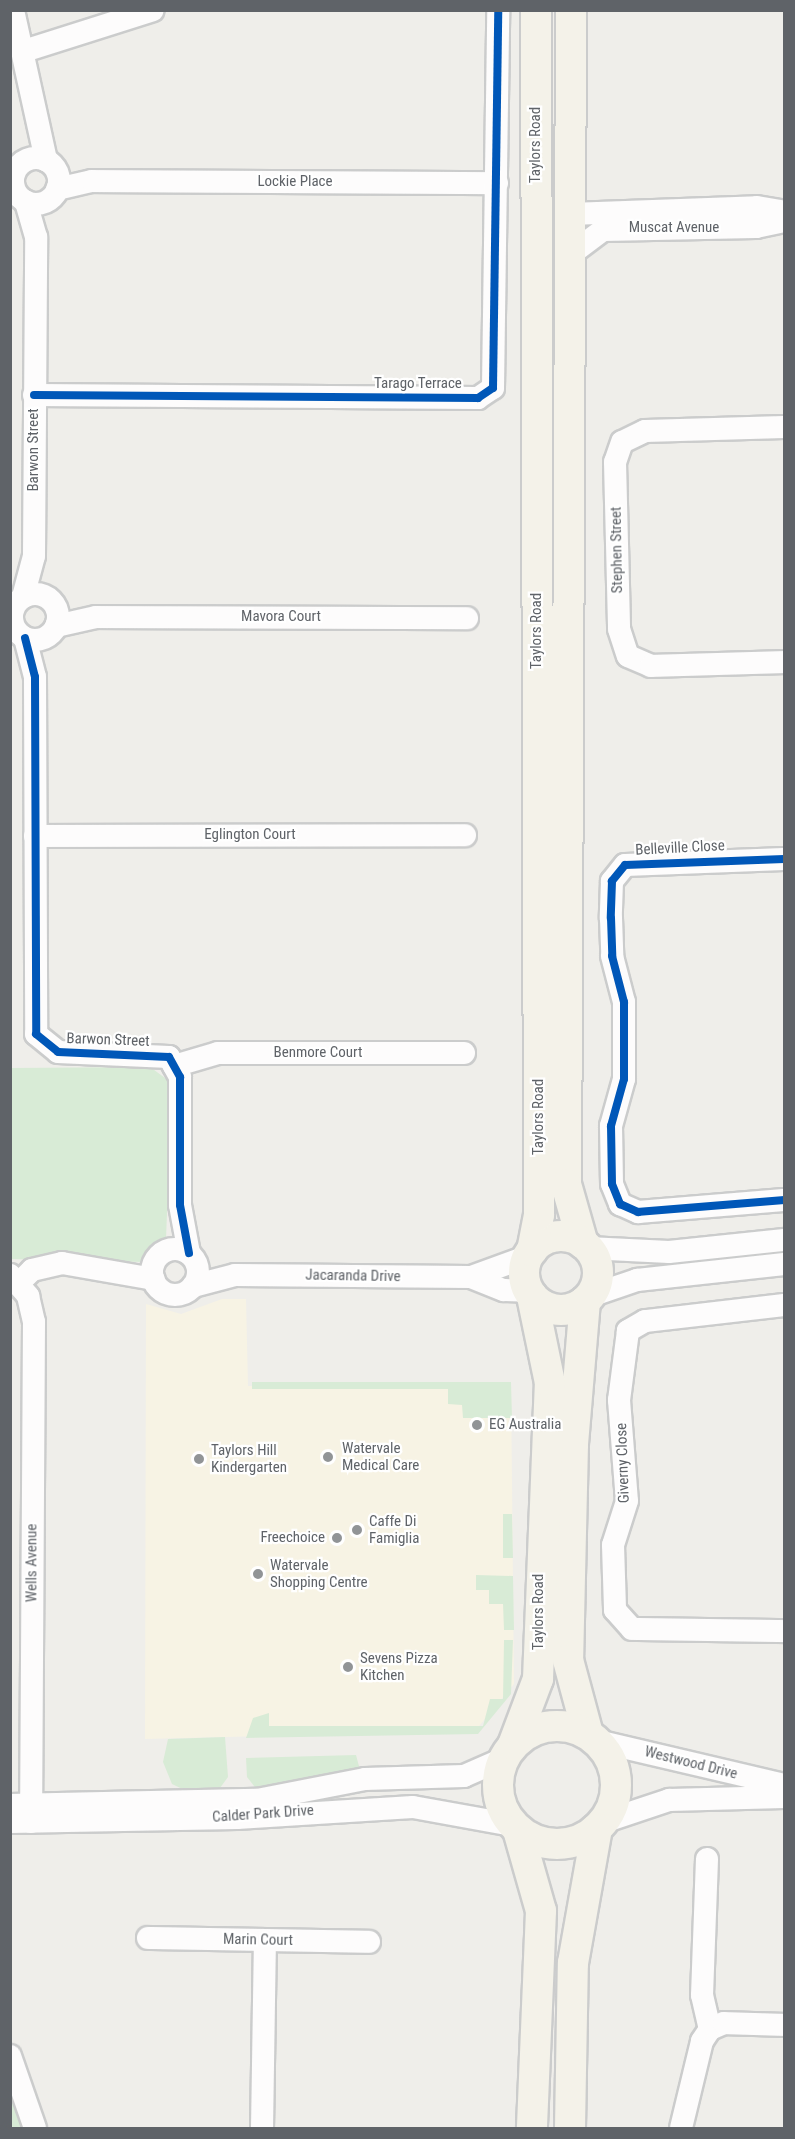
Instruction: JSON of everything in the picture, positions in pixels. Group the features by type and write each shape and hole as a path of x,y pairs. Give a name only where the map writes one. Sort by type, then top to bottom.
{"main road":[{"name":"Taylors Road","path":"530,1253 539,1215 537,10"},
{"name":"Taylors Road","path":"571,10 566,1184 586,1246"},
{"path":"536,282 550,233 570,214"},
{"path":"562,1236 586,1246 598,1277 587,1298 563,1310 531,1294 524,1274 530,1253 562,1236"},
{"name":"Taylors Road","path":"508,1752 538,1679 550,1383 531,1294"},
{"name":"Taylors Road","path":"587,1298 573,1444 568,1660 593,1738"},
{"path":"532,2128 541,1911 515,1827 499,1800 508,1752 548,1725 593,1738 615,1772 616,1789 600,1825 573,1963 570,2128"},
{"path":"515,1827 558,1844 600,1825"}],"street":[{"name":"Barwon Street","path":"13,10 24,51 34,121 31,181 36,237 34,556 31,616 35,678 34,1006 41,1042 58,1052 169,1057 174,1066"},
{"path":"24,51 153,10"},
{"name":"Tarago Terrace","path":"34,395 478,398 492,388 496,373 498,10"},
{"name":"Lockie Place","path":"31,181 497,183"},
{"name":"Muscat Avenue","path":"570,214 757,207 784,212"},
{"name":"Muscat Avenue","path":"571,254 603,230 756,227 784,221"},
{"name":"Stephen Street","path":"784,427 658,430 627,438 615,462 619,629 623,647 634,661 651,666 784,662"},
{"name":"Mavora Court","path":"31,616 467,618"},
{"name":"Eglington Court","path":"35,836 465,835"},
{"name":"Belleville Close","path":"784,859 626,866 612,881 611,918 612,956 624,1002 624,1079 611,1126 612,1184 620,1204 638,1212 784,1200"},
{"name":"Benmore Court","path":"174,1066 218,1053 464,1053"},
{"path":"174,1066 180,1077 180,1205 173,1260 193,1286"},
{"path":"586,1246 669,1252 784,1240"},
{"name":"Jacaranda Drive","path":"471,1277 530,1253"},
{"name":"Jacaranda Drive","path":"173,1260 174,1294 193,1286 235,1275"},
{"name":"Jacaranda Drive","path":"22,1274 79,1267 116,1269 173,1260 235,1275 471,1277 504,1290 531,1294"},
{"path":"587,1298 637,1280 784,1264"},
{"name":"Wells Avenue","path":"21,1813 33,1322 22,1274"},
{"name":"Giverny Close","path":"784,1305 645,1322 628,1331 620,1400 627,1501 613,1545 615,1610 632,1629 784,1631"},
{"name":"Westwood Drive","path":"593,1738 784,1785"},
{"name":"Calder Park Drive","path":"237,1809 365,1779 464,1776 508,1752"},
{"name":"Westwood Drive","path":"600,1825 669,1800 784,1797"},
{"name":"Calder Park Drive","path":"21,1813 413,1807 515,1827"},
{"path":"706,1859 702,1995 710,2029"},
{"name":"Marin Court","path":"148,1938 369,1942"},
{"path":"262,2128 264,1940"},
{"path":"681,2128 702,2041 710,2029 724,2023 784,2025"},
{"path":"10,2056 35,2128"}],"shaded area":[{"name":"Watervale Shopping Centre","path":"222,1299 246,1299 248,1386 511,1383 514,1684 475,1731 145,1739 146,1304 181,1314"}],"green space":[{"path":"150,1067 172,1083 166,1239 144,1262 11,1259 11,1068"},
{"path":"252,1382 511,1382 512,1418 463,1418 462,1405 448,1404 448,1389 252,1389"},
{"path":"503,1514 512,1514 513,1558 503,1558"},
{"path":"476,1575 513,1576 514,1630 504,1630 503,1604 489,1604 489,1590 476,1590"},
{"path":"504,1640 513,1640 511,1694 478,1734 246,1738 253,1718 269,1713 269,1726 483,1726 490,1699 503,1699"},
{"path":"225,1737 228,1777 220,1788 193,1794 172,1784 163,1762 168,1739"},
{"path":"356,1755 360,1770 258,1791 247,1777 246,1758"},
{"path":"10,2063 27,2128 11,2128"}],"cycle path":[{"path":"34,395 478,398 493,388 498,10"},
{"path":"25,638 35,677 36,1034 58,1052 169,1057 180,1077 180,1205 189,1253"},
{"path":"784,859 625,865 612,881 611,918 612,956 624,1002 624,1079 611,1126 612,1184 620,1204 638,1212 784,1200"}],"place":[{"name":"EG Australia","path":"477,1425"},
{"name":"Watervale Medical Care","path":"328,1457"},
{"name":"Taylors Hill Kindergarten","path":"199,1459"},
{"name":"Caffe Di Famiglia","path":"357,1530"},
{"name":"Freechoice","path":"337,1538"},
{"name":"Watervale Shopping Centre","path":"258,1574"},
{"name":"Sevens Pizza Kitchen","path":"348,1667"}]}
